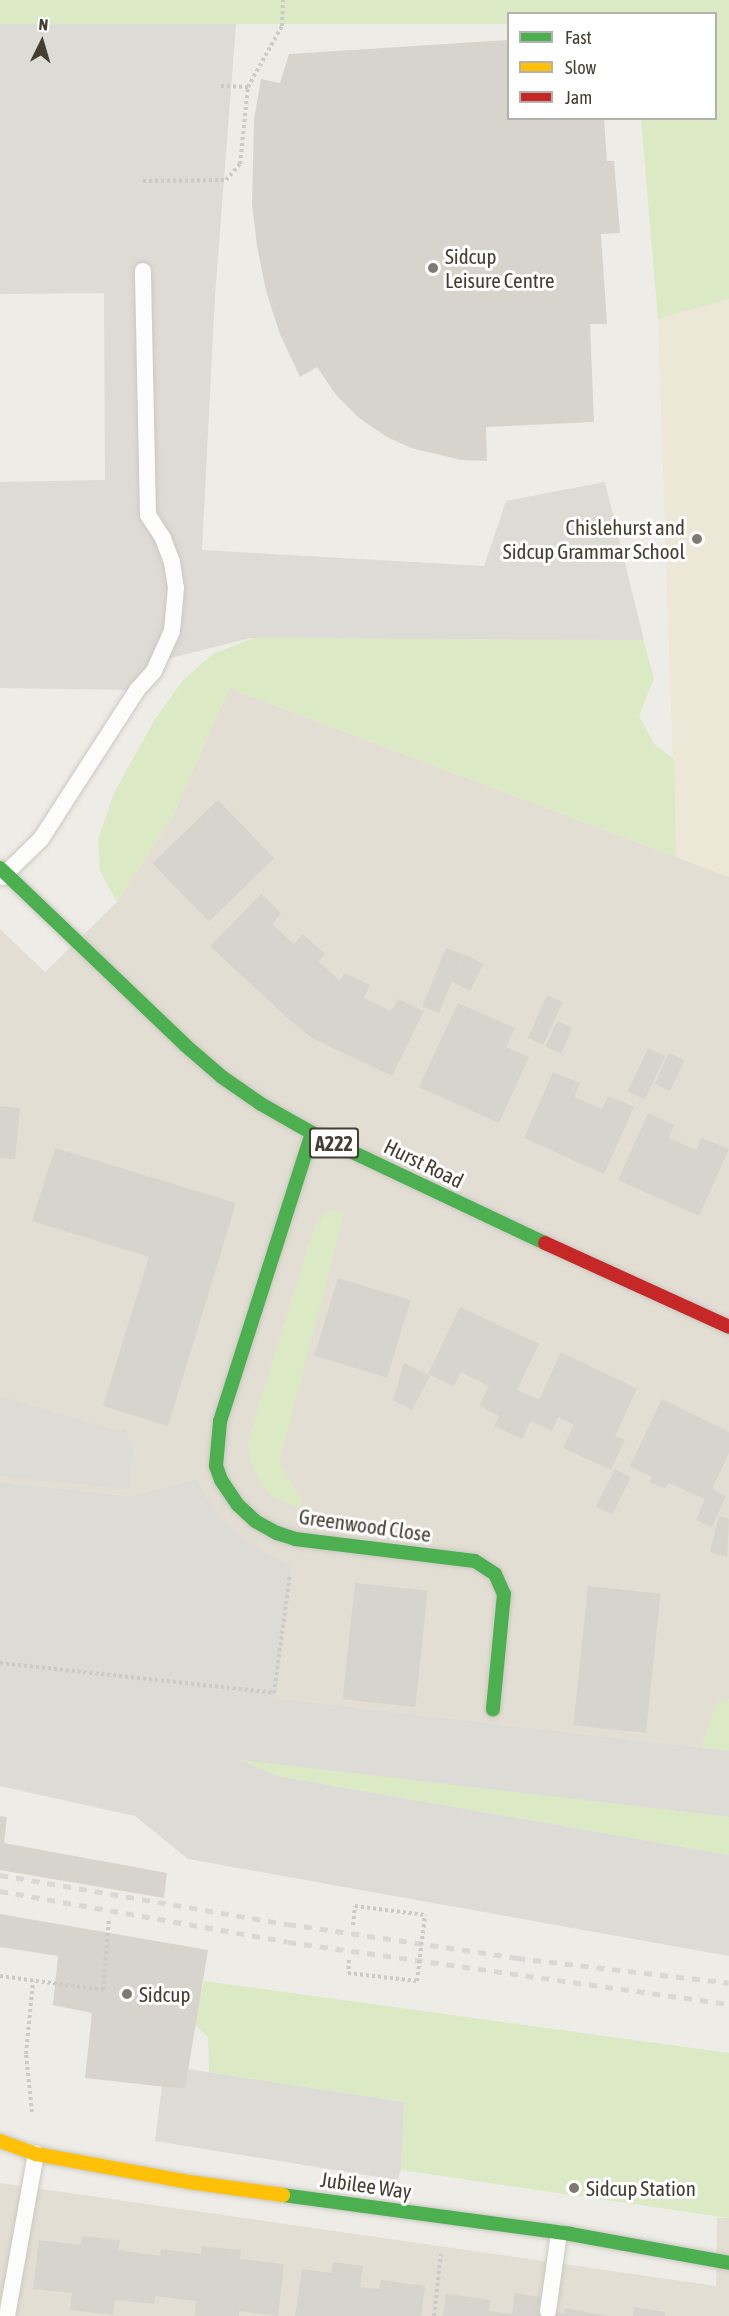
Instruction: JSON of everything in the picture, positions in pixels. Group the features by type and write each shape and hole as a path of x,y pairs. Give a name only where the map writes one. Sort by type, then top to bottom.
{"street":[{"name":"Hurst Road","path":"2,873 222,1077 261,1104 312,1133 583,1261 729,1326"},
{"name":"Greenwood Close","path":"312,1133 220,1422 216,1452 221,1480 238,1505 255,1521 277,1533 295,1539 475,1561 495,1574 504,1594 493,1709"},
{"name":"Jubilee Way","path":"0,2140 36,2154 189,2182 559,2233 729,2263"}],"lane":[{"path":"2,873 41,839 137,690 154,671 172,631 176,588 172,562 163,538 148,515 143,271"},
{"path":"7,2316 36,2154"},
{"path":"548,2311 559,2233"}],"path":[{"path":"143,181 226,180 240,164 248,87 282,26 283,0"},
{"path":"221,86 248,87"},
{"path":"0,1663 274,1693 295,1539"},
{"path":"349,1960 348,1973 417,1981 425,1915 355,1906 353,1925"},
{"path":"0,1976 103,1990 109,1919"},
{"path":"33,1981 26,2054 36,2154"},
{"path":"434,2316 446,2217"}],"shaded area":[{"path":"0,24 236,24 215,296 202,550 484,566 506,501 605,482 644,640 250,638 171,658 137,690 0,688 0,482 105,480 104,293 0,294"},
{"name":"Chislehurst and Sidcup Grammar School","path":"729,299 729,877 676,857 658,319"},
{"path":"229,688 729,877 729,1751 276,1698 292,1565 263,1551 222,1521 196,1479 130,1496 0,1482 0,929 45,972 117,902 174,814"},
{"path":"0,1396 118,1431 126,1428 133,1453 129,1489 0,1476"},
{"path":"196,1479 222,1521 263,1551 292,1565 276,1698 729,1751 729,1817 241,1760 277,1776 729,1855 729,1956 188,1859 135,1816 0,1786 0,1482 130,1496"},
{"path":"188,2069 404,2102 401,2170 397,2180 155,2141 162,2086 185,2089"},
{"path":"0,2183 716,2286 717,2218 729,2218 729,2316 0,2316"}],"green space":[{"path":"0,0 729,0 729,299 658,319 641,120 717,120 717,12 507,12 507,24 0,24"},
{"path":"253,638 643,639 654,678 639,716 654,744 674,759 676,857 229,688 174,814 117,902 100,871 98,840 114,793 155,719 184,679 213,654"},
{"path":"334,1209 344,1214 279,1463 303,1502 301,1509 274,1498 259,1481 250,1461 248,1441 313,1230 322,1217"},
{"path":"729,1699 729,1751 701,1747 716,1703"},
{"path":"238,1759 729,1817 729,1855 277,1776"},
{"path":"204,1981 729,2053 729,2218 401,2170 404,2102 209,2072 208,2037 194,2024"}],"building":[{"name":"Sidcup Leisure Centre","path":"507,40 507,120 604,120 607,161 614,161 620,233 601,234 607,324 590,324 594,422 486,427 487,461 461,460 411,448 387,437 359,418 336,395 317,367 300,377 280,334 266,291 252,204 254,120 261,79 280,83 289,54"},
{"path":"218,800 274,858 209,921 153,863"},
{"path":"261,894 281,913 272,924 294,944 303,934 325,954 318,961 340,981 344,973 370,985 364,998 391,1011 398,999 424,1011 392,1076 312,1038 210,946"},
{"path":"446,948 463,955 439,1013 422,1006"},
{"path":"464,954 484,964 470,991 450,981"},
{"path":"547,995 563,1002 543,1045 528,1038"},
{"path":"458,1003 515,1028 506,1047 529,1057 499,1123 419,1087"},
{"path":"557,1021 573,1028 561,1053 546,1047"},
{"path":"648,1048 665,1056 645,1100 628,1092"},
{"path":"669,1053 684,1060 670,1091 655,1084"},
{"path":"553,1072 580,1083 574,1097 602,1109 608,1096 634,1107 604,1174 524,1138"},
{"path":"0,1106 20,1108 15,1159 0,1158"},
{"path":"648,1113 674,1125 669,1138 696,1150 702,1138 729,1149 699,1216 618,1180"},
{"path":"55,1148 236,1203 168,1426 103,1406 149,1257 32,1221"},
{"path":"338,1278 411,1300 387,1378 314,1355"},
{"path":"460,1307 539,1344 517,1390 539,1400 561,1352 637,1389 615,1436 625,1440 611,1470 563,1448 574,1425 558,1417 552,1431 531,1421 522,1439 494,1426 499,1416 479,1406 489,1386 461,1372 454,1386 428,1374"},
{"path":"404,1363 430,1376 412,1410 393,1400"},
{"path":"662,1399 729,1432 729,1453 712,1489 726,1496 712,1527 696,1520 705,1499 669,1483 665,1489 650,1482 652,1477 630,1466"},
{"path":"615,1469 631,1477 612,1515 596,1506"},
{"path":"719,1516 729,1519 727,1557 710,1552"},
{"path":"355,1583 428,1591 415,1707 343,1699"},
{"path":"588,1586 661,1594 646,1733 573,1725"},
{"path":"0,1816 7,1817 4,1843 167,1873 164,1898 0,1870"},
{"name":"Sidcup","path":"0,1914 208,1950 185,2089 85,2078 92,2013 53,2005 58,1956 0,1947"},
{"path":"82,2236 120,2240 118,2250 160,2256 161,2249 201,2254 202,2246 241,2250 240,2259 284,2264 278,2316 239,2311 239,2316 195,2316 196,2301 155,2296 154,2304 115,2300 113,2315 70,2310 72,2293 33,2289 39,2240 80,2245"},
{"path":"333,2262 363,2266 360,2287 379,2289 381,2280 425,2286 421,2316 295,2316 302,2269 331,2273"},
{"path":"515,2293 540,2297 539,2309 564,2313 565,2308 608,2316 443,2316 446,2294 491,2300 489,2311 512,2314"},
{"path":"634,2307 665,2312 665,2316 633,2316"}],"railway":[{"path":"0,1875 288,1924 517,1958 729,1983"},
{"path":"0,1891 288,1942 729,2004"}],"traffic: fast":[{"path":"0,868 185,1045 222,1077 261,1104 312,1133 545,1243"},
{"path":"312,1133 220,1422 216,1466 221,1480 238,1505 255,1521 277,1533 295,1539 475,1561 495,1574 504,1594 493,1709"},
{"path":"283,2195 570,2234 729,2263"}],"traffic: slow":[{"path":"0,2141 36,2154 189,2182 283,2195"}],"traffic: jam":[{"path":"545,1243 729,1327"}],"place":[{"name":"Sidcup Leisure Centre","path":"433,268"},
{"name":"Chislehurst and Sidcup Grammar School","path":"697,539"},
{"name":"Sidcup","path":"127,1994"},
{"name":"Sidcup Station","path":"574,2188"}]}
